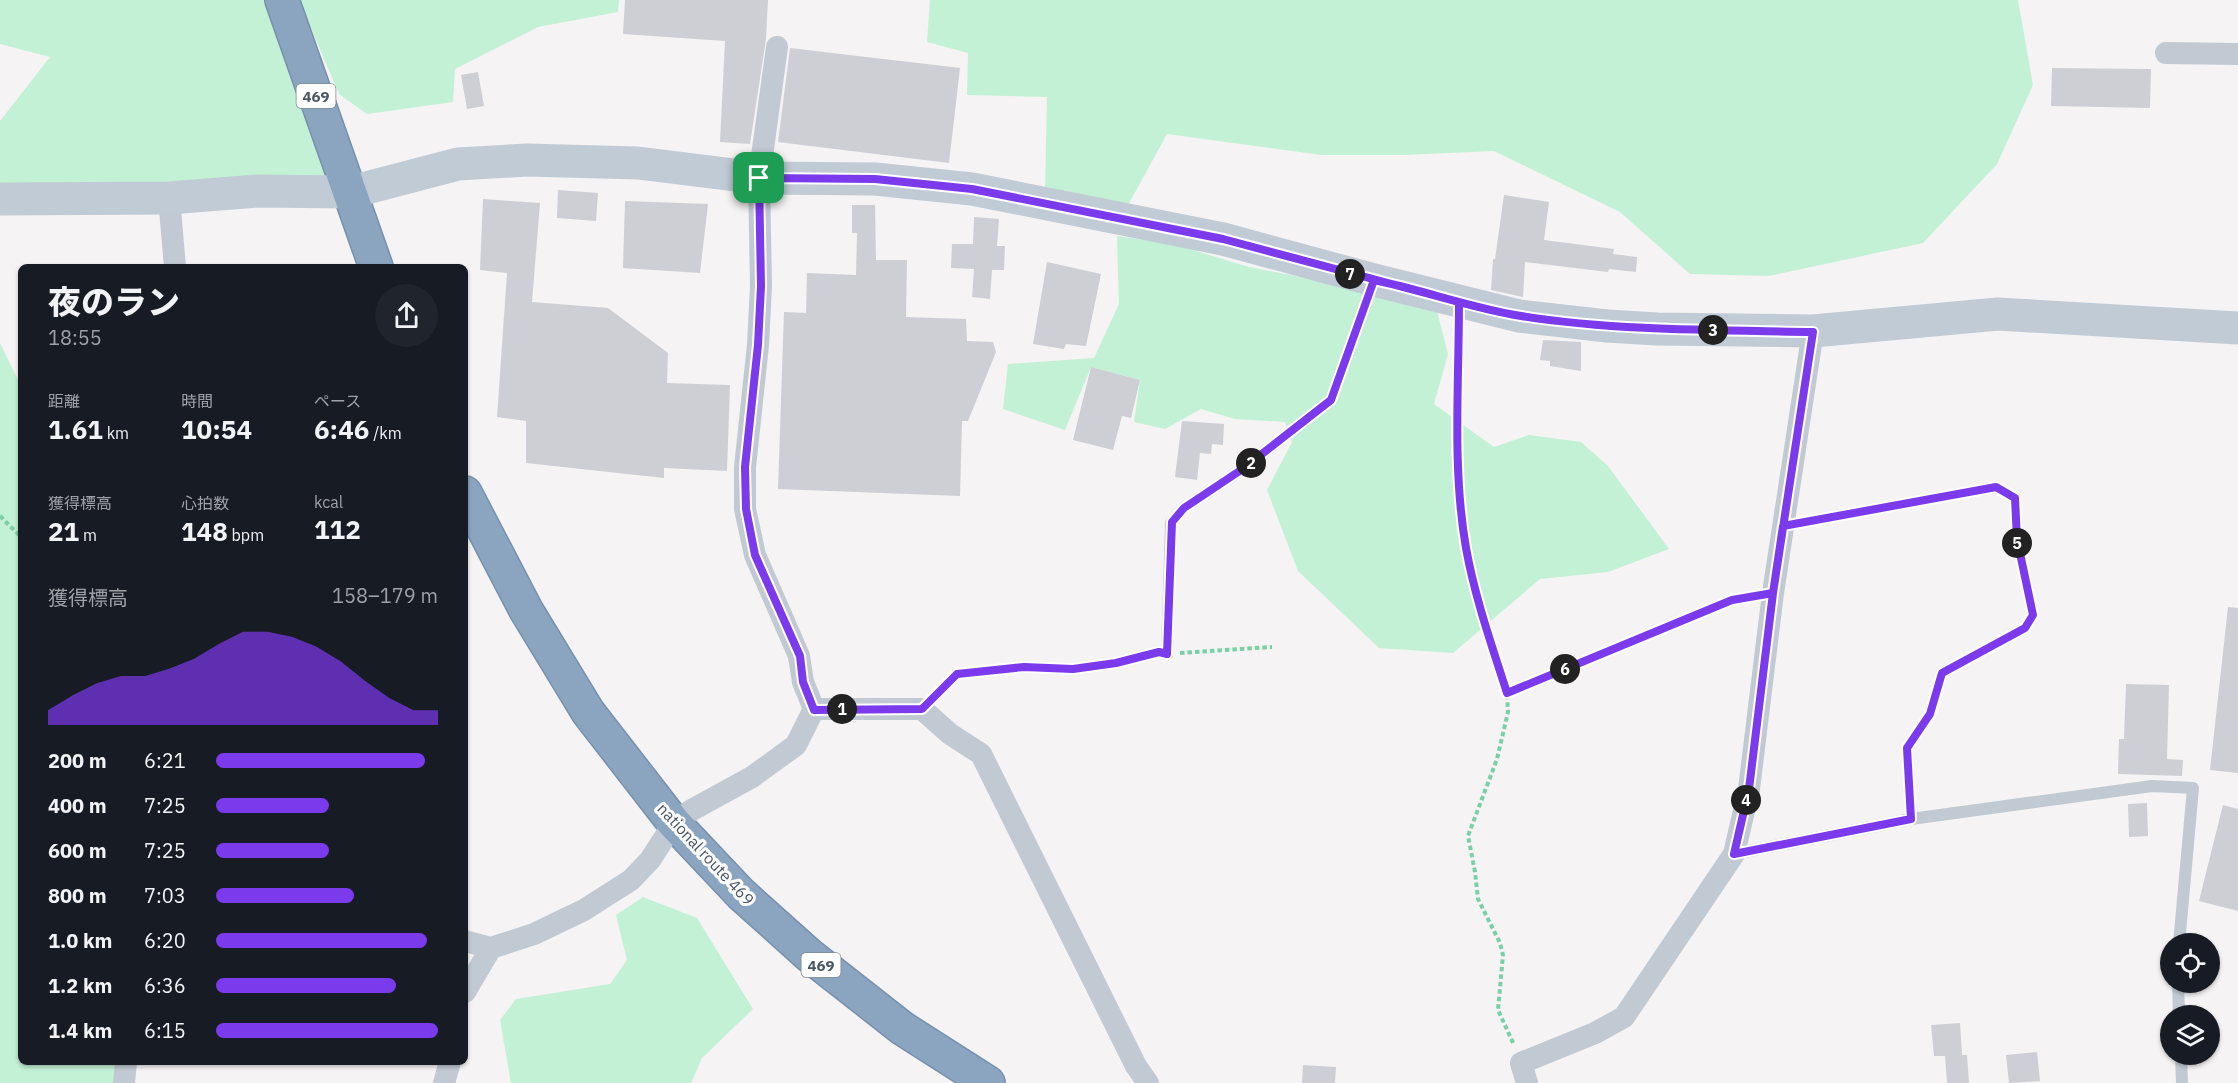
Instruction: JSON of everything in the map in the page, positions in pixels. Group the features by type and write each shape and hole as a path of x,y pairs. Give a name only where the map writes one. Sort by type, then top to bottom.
{"highway":[{"name":"469","path":"282,0 375,264"},
{"name":"national route 469","path":"468,499 526,610 588,712 674,823 741,894 809,955 902,1028 987,1083"}],"street":[{"path":"468,942 491,948 534,934 584,910 631,880 650,860 674,823 690,811 752,777 796,745 814,710 803,682 800,656 755,555 746,509 745,467 758,345 761,286 759,178 777,47"},
{"path":"2166,53 2238,54"},
{"path":"0,199 169,198 258,191 351,192 458,164 527,160 638,163 759,178 875,179 972,189 1223,239 1519,316 1607,326 1813,332 1998,314 2238,328"},
{"path":"169,198 175,264"},
{"path":"1524,1073 1624,1017 1734,854 1749,789 1773,593 1813,332"},
{"path":"814,710 922,709 950,734 981,754 1136,1066 1148,1083"},
{"path":"468,987 491,948"},
{"path":"124,1083 126,1065"},
{"path":"444,1083 449,1065"}],"lane":[{"path":"1167,654 1172,522 1184,508 1244,468 1331,400 1374,280"},
{"path":"1734,854 1911,819 2152,786 2193,788 2180,933"},
{"path":"2181,1065 2182,1083"}],"path":[{"path":"1459,302 1458,460 1466,548 1507,693 1508,712 1497,759 1468,836 1478,899 1500,943 1503,955 1498,1010 1524,1073"},
{"path":"1783,526 1996,487 2015,498 2017,539 2033,615 2025,628 1942,673 1930,714 1907,748 1911,819"},
{"path":"0,516 18,534"},
{"path":"1507,693 1732,600 1773,593"},
{"path":"922,709 957,674 1024,667 1073,669 1116,663 1159,652 1167,654 1272,647"}],"green space":[{"path":"0,0 272,0 351,192 0,194 0,121 50,57 0,44"},
{"path":"299,0 619,0 618,12 538,27 455,69 453,102 367,114 339,94"},
{"path":"930,0 2018,0 2033,85 1997,164 1923,243 1769,276 1690,274 1620,212 1494,151 1403,155 1322,155 1167,134 1127,207 1045,192 1047,97 967,95 968,53 927,42"},
{"path":"1117,236 1173,244 1249,267 1435,303 1448,354 1434,404 1494,447 1529,435 1581,442 1608,466 1669,549 1608,572 1540,579 1453,653 1379,648 1298,571 1267,490 1292,442 1285,422 1235,419 1201,409 1165,429 1134,422 1140,380 1091,367 1065,430 1003,409 1008,364 1094,358 1119,304"},
{"path":"0,343 18,380 18,1065 130,1065 129,1083 0,1083"},
{"path":"643,897 697,918 753,1009 702,1058 691,1083 511,1083 500,1020 516,999 610,984 627,960 616,915"}],"building":[{"path":"625,0 768,0 766,39 750,144 720,142 725,41 623,34"},
{"path":"790,48 960,68 949,163 778,142"},
{"path":"2052,68 2151,69 2150,108 2051,106"},
{"path":"478,72 484,106 467,109 461,75"},
{"path":"558,190 598,193 596,221 557,218"},
{"path":"1504,195 1549,202 1544,240 1614,249 1613,254 1637,257 1636,272 1609,269 1608,272 1525,262 1523,297 1491,290 1493,259 1495,259"},
{"path":"483,199 540,203 532,302 608,308 668,353 667,383 730,385 727,471 664,468 664,478 526,463 526,421 497,417 507,273 480,270"},
{"path":"625,201 708,204 700,273 623,268"},
{"path":"852,205 875,205 876,260 907,260 906,317 966,319 967,341 993,342 996,352 968,421 962,421 960,496 778,489 784,312 806,313 807,273 856,275 857,233 852,233"},
{"path":"974,217 999,219 997,246 1005,246 1004,270 992,270 990,299 972,297 974,269 951,268 952,244 973,244"},
{"path":"1047,262 1101,274 1086,346 1066,344 1064,349 1033,344"},
{"path":"1543,340 1581,342 1581,371 1550,366 1550,361 1540,360"},
{"path":"1091,367 1140,380 1131,418 1122,416 1113,450 1073,440"},
{"path":"1182,421 1224,424 1223,445 1212,444 1211,454 1200,453 1197,480 1175,477"},
{"path":"2228,607 2238,608 2238,773 2210,770"},
{"path":"2126,684 2169,685 2167,759 2183,760 2182,776 2118,774 2119,739 2124,739"},
{"path":"2147,803 2148,836 2129,837 2128,804"},
{"path":"2223,805 2238,809 2238,911 2199,901"},
{"path":"1960,1023 1962,1055 1967,1055 1969,1083 1947,1083 1945,1056 1934,1056 1931,1025"},
{"path":"2037,1052 2040,1081 2009,1083 2006,1055"},
{"path":"1303,1065 1336,1067 1335,1083 1302,1083"}],"route":[{"path":"759,178 761,286 758,345 745,467 746,509 755,555 800,656 803,682 814,710 922,709 957,674 1024,667 1073,669 1116,663 1159,652 1167,654 1172,522 1184,508 1244,468 1331,400 1374,280 1415,289 1519,316 1657,329 1813,332 1783,526 1773,593 1749,789 1734,854 1911,819 1907,748 1930,714 1942,673 2025,628 2033,615 2017,539 2015,498 1996,487 1783,526 1773,593 1732,600 1507,693 1466,548 1458,460 1459,302 1415,289 1223,239 972,189 875,179 759,178"}]}
